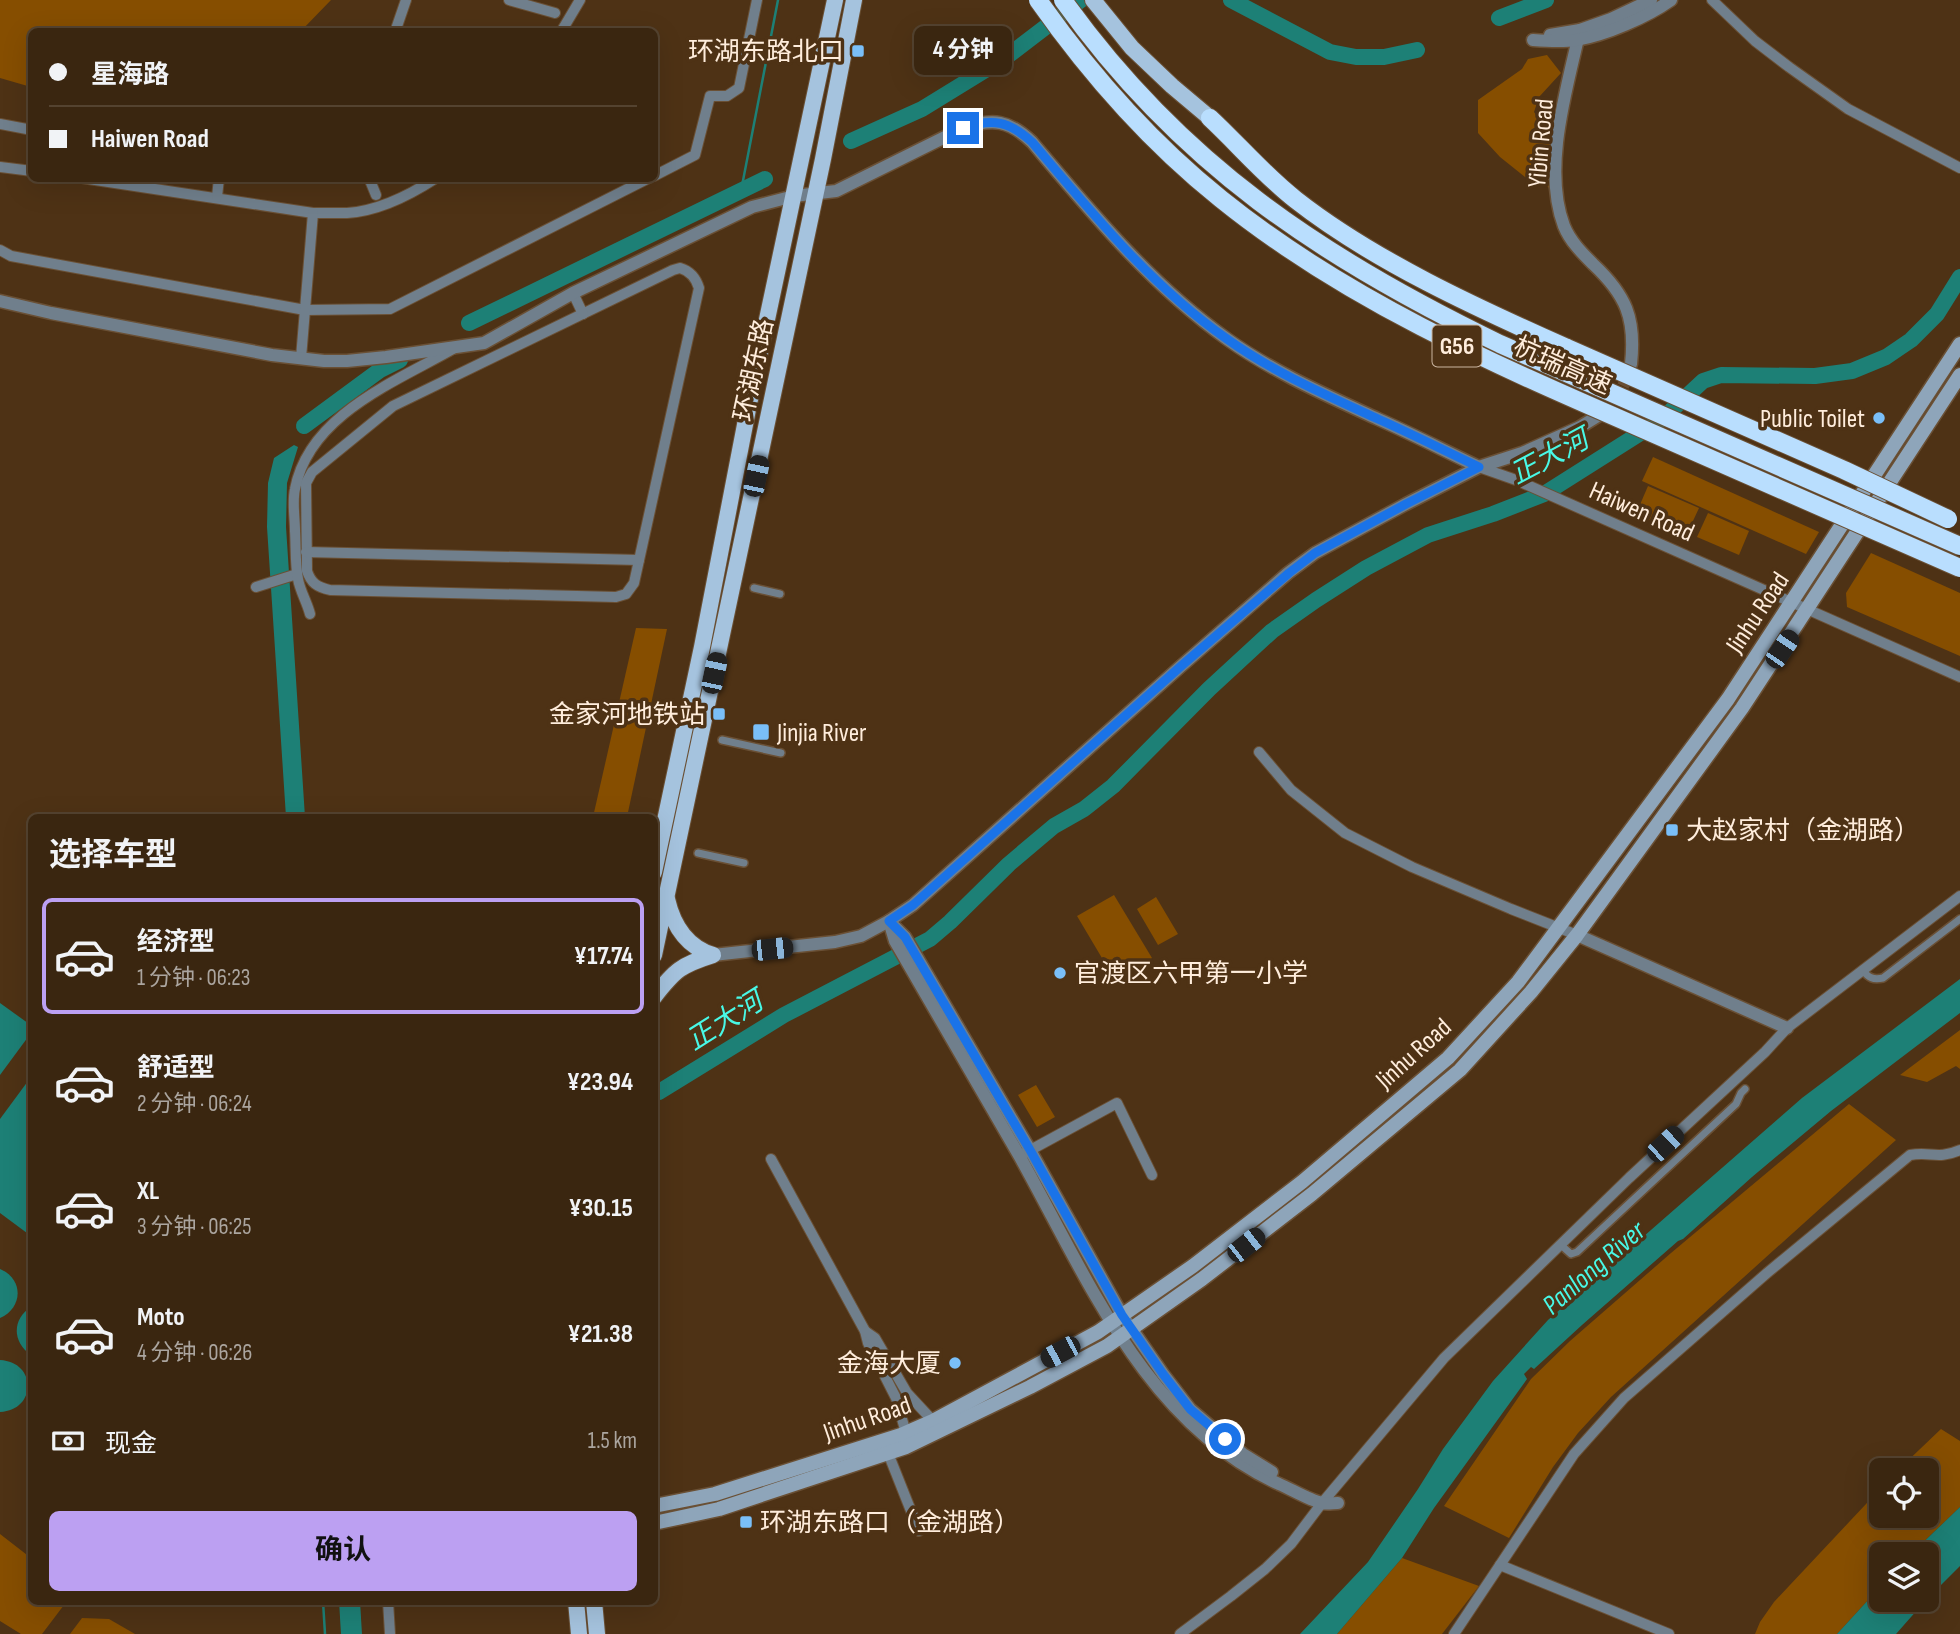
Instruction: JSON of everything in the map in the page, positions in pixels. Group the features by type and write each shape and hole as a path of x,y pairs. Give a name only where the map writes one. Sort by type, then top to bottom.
{"highway":[{"name":"杭瑞高速","path":"1038,0 1109,92 1178,162 1222,201 1338,281 1398,316 1492,362 1960,568"},
{"name":"杭瑞高速","path":"1063,0 1125,78 1192,147 1226,178 1262,205 1349,264 1425,307 1500,344 1960,546"},
{"path":"1210,118 1281,188 1310,211 1444,290 1960,524"}],"main road":[{"name":"环湖东路","path":"658,853 702,647 749,404 835,0"},
{"name":"环湖东路","path":"658,936 854,0"},
{"path":"1096,3 1132,48 1210,118"},
{"name":"Jinhu Road","path":"658,1505 715,1493 906,1433 933,1422 1098,1332 1193,1266 1302,1182 1448,1058 1518,982 1728,699 1960,344"},
{"name":"Jinhu Road","path":"658,1522 719,1510 906,1447 1107,1346 1202,1279 1312,1194 1460,1070 1531,992 1577,935 1742,708 1960,375"},
{"path":"666,898 677,927 702,952 713,955"},
{"path":"658,992 673,973 687,964 713,955"},
{"path":"576,1605 579,1634"},
{"path":"594,1605 597,1634"}],"street":[{"path":"396,28 406,0"},
{"path":"509,0 555,13"},
{"path":"563,28 580,0"},
{"path":"658,174 695,155 710,96 727,96 739,88 757,0"},
{"path":"1579,35 1651,0"},
{"path":"1533,40 1553,42 1615,28 1671,0"},
{"path":"1712,0 1755,41 1848,109 1960,168"},
{"name":"Yibin Road","path":"1579,35 1556,149 1558,203 1571,239 1607,277 1628,308 1632,323 1631,364"},
{"name":"Haiwen Road","path":"0,300 64,316 259,353 324,361 347,361 457,347 484,342 573,293 752,207 794,196 836,191 963,128 984,122 1007,124 1032,142 1142,267 1226,339 1269,366 1479,467 1516,480 1960,677"},
{"path":"0,124 28,129"},
{"path":"0,167 28,170"},
{"path":"110,182 313,213 350,213 387,204 430,182"},
{"path":"217,197 219,182"},
{"path":"371,182 376,195"},
{"path":"0,250 11,256 305,310 390,309 641,182"},
{"path":"301,358 313,213"},
{"path":"680,268 687,270 697,280 699,288 631,590 616,597 330,590 320,588 310,580 306,552 306,483 312,472 393,406 583,314 680,268"},
{"path":"573,293 583,314"},
{"path":"484,342 492,358"},
{"path":"310,614 293,576 295,489 314,444 330,425 376,391 457,347"},
{"path":"713,955 835,942 861,936 889,921 913,905 1169,677 1315,553 1479,467 1522,453 1580,427 1601,414"},
{"path":"306,552 639,560"},
{"path":"256,587 293,576"},
{"path":"754,588 780,594"},
{"path":"722,740 781,753"},
{"path":"1259,752 1291,790 1345,833 1412,867 1577,935 1787,1028"},
{"path":"698,853 744,863"},
{"path":"1180,1634 1265,1569 1291,1544 1325,1499 1444,1358 1787,1028 1960,897"},
{"path":"1862,970 1870,978 1883,978 1960,919"},
{"path":"889,921 1025,1154 1117,1319 1127,1332 1149,1377 1177,1411 1209,1441 1251,1469 1325,1499"},
{"path":"1561,1245 1571,1254 1577,1252 1736,1104 1745,1089"},
{"path":"1025,1154 1117,1103 1152,1175"},
{"path":"1454,1634 1574,1454 1624,1398 1767,1273 1910,1155 1917,1153 1946,1156 1960,1150"},
{"path":"771,1159 864,1331 896,1398 906,1433"},
{"path":"864,1331 875,1338 907,1393 933,1422"},
{"path":"888,1452 919,1531"},
{"path":"1500,1565 1669,1634"},
{"path":"388,1605 390,1634"}],"shaded area":[{"path":"0,0 331,0 304,28 28,28 28,86 0,78"},
{"path":"1547,55 1561,73 1539,97 1534,112 1537,116 1555,121 1552,189 1525,177 1500,157 1478,133 1478,100 1522,69 1528,59"},
{"path":"1653,457 1819,532 1806,554 1642,481"},
{"path":"1648,486 1699,508 1686,536 1636,514"},
{"path":"1708,513 1749,531 1739,555 1697,537"},
{"path":"1871,553 1960,593 1960,656 1847,607 1846,593"},
{"path":"636,628 667,629 628,814 594,814"},
{"path":"1114,895 1152,958 1115,980 1077,916"},
{"path":"1156,897 1178,934 1158,945 1137,909"},
{"path":"1960,1030 1960,1069 1956,1066 1927,1082 1900,1075"},
{"path":"1036,1085 1055,1117 1037,1127 1018,1095"},
{"path":"1849,1104 1896,1140 1611,1397 1578,1433 1553,1467 1509,1538 1444,1506 1531,1379 1570,1341 1671,1253"},
{"path":"1941,1429 1960,1441 1960,1507 1939,1527 1939,1458 1911,1458"},
{"path":"1869,1501 1869,1528 1938,1528 1924,1542 1869,1542 1869,1599 1837,1634 1755,1634 1774,1602"},
{"path":"0,1534 28,1556 28,1605 64,1605 42,1634 21,1634 0,1621"},
{"path":"1402,1558 1479,1586 1442,1634 1337,1634"},
{"path":"82,1618 109,1619 135,1634 70,1634"}],"water":[{"path":"294,445 298,447 287,483 286,527 305,814 286,814 267,527 268,483 274,458"},
{"path":"1960,979 1960,1013 1831,1111 1678,1241 1534,1369 1531,1367 1524,1374 1527,1379 1434,1508 1402,1558 1337,1634 1300,1634 1368,1562 1443,1449 1493,1381 1548,1320 1802,1098"},
{"path":"0,1003 28,1023 28,1037 0,1075"},
{"path":"28,1081 28,1234 0,1213 0,1119"},
{"path":"0,1269 13,1279 18,1294 13,1308 0,1318"},
{"path":"28,1310 28,1352 20,1344 17,1331 20,1318"},
{"path":"0,1360 21,1369 28,1386 21,1403 0,1412"},
{"path":"1960,1507 1960,1566 1939,1587 1939,1542 1924,1542"},
{"path":"1869,1599 1869,1612 1915,1612 1896,1634 1837,1634"},
{"path":"339,1605 360,1605 362,1634 341,1634"}],"waterway":[{"path":"741,191 778,0"},
{"name":"Jinjia River","path":"851,141 922,109 1005,58 1081,0"},
{"name":"Jinjia River","path":"1231,0 1330,52 1356,57 1384,57 1417,50"},
{"name":"Jinjia River","path":"1499,18 1546,0"},
{"name":"Jinjia River","path":"469,323 765,179"},
{"name":"正大河","path":"659,1092 784,1015 930,939 1009,864 1054,826 1084,809 1113,786 1209,689 1272,631 1366,568 1428,535 1544,494 1661,420 1703,381 1721,375 1815,376 1852,371 1886,357 1911,340 1937,314 1960,277"},
{"name":"Jinjia River","path":"304,426 380,370 400,360"},
{"path":"323,1605 325,1634"}],"tunnel":[{"path":"1601,414 1619,394 1630,368"}],"place":[{"name":"环湖东路北口","path":"858,51"},
{"name":"Public Toilet","path":"1879,418"},
{"name":"金家河地铁站","path":"719,714"},
{"name":"Jinjia River","path":"761,732"},
{"name":"大赵家村（金湖路）","path":"1672,830"},
{"name":"官渡区六甲第一小学","path":"1060,973"},
{"name":"金海大厦","path":"955,1363"},
{"name":"环湖东路口（金湖路）","path":"746,1522"}],"route":[{"path":"963,128 977,123 1000,122 1020,131 1142,267 1226,339 1308,386 1479,467 1315,553 1289,573 913,905 889,921 905,937 1030,1150 1122,1315 1190,1409 1225,1439"}],"water label":[{"name":"Panlong River","path":"1593,1267"}]}
